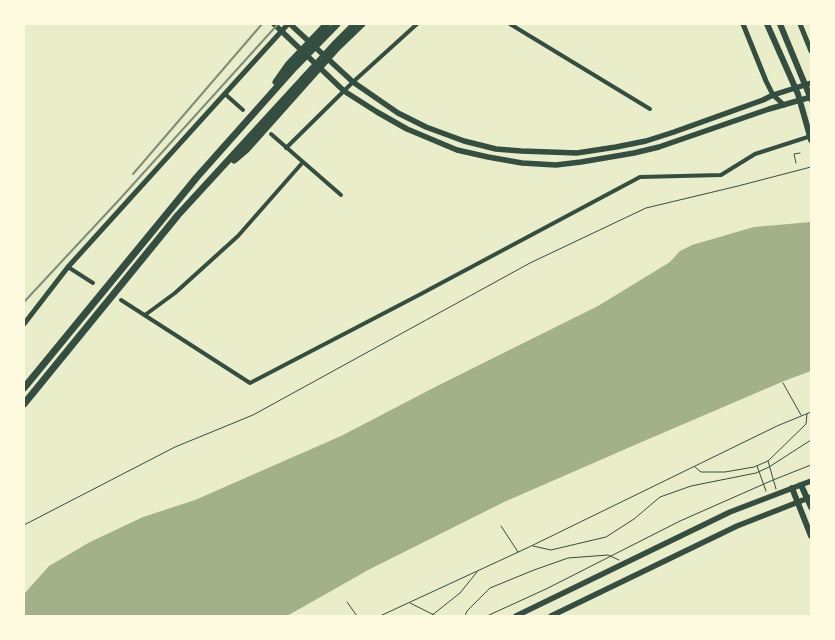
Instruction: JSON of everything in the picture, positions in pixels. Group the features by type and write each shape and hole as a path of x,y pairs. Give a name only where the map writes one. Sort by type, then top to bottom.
{"highway":[{"path":"322,34 326,24"},
{"path":"24,388 196,177 258,108 291,66 322,34 337,24"},
{"path":"24,404 178,215 336,47 355,24"},
{"path":"336,47 362,24"}],"main road":[{"path":"274,24 344,91 407,129 457,150 522,163 556,164 598,159 658,147 784,105 811,98 780,24"},
{"path":"289,24 353,82 398,113 464,141 496,149 577,153 646,141 811,83"},
{"path":"767,24 798,94 811,140"},
{"path":"516,616 730,512 811,481"},
{"path":"801,485 810,497 811,507"},
{"path":"792,488 811,536"},
{"path":"551,616 737,526 810,497"}],"street":[{"path":"24,324 68,268 289,24"},
{"path":"286,148 353,82 417,24"},
{"path":"510,24 650,109"},
{"path":"743,24 773,95 784,105"},
{"path":"800,24 811,51"},
{"path":"225,94 242,110"},
{"path":"271,134 341,195"},
{"path":"121,300 250,383 640,177 721,175 755,154 811,136"},
{"path":"145,315 175,293 238,236 303,162"},
{"path":"68,268 93,283"}],"path":[{"path":"796,163 794,154 800,153"},
{"path":"24,524 175,447 253,414 530,264 646,208 811,167"},
{"path":"784,383 802,416"},
{"path":"380,616 532,546 777,426 811,412"},
{"path":"694,467 701,472 725,472 756,466 768,461 806,424 807,414"},
{"path":"532,546 551,550 606,537 634,519 660,497 692,486 758,472 811,440"},
{"path":"768,461 778,494"},
{"path":"487,616 546,589 680,522 811,465"},
{"path":"756,466 769,497"},
{"path":"501,526 518,552"},
{"path":"466,616 467,611 490,588 568,558 608,555 626,563"},
{"path":"432,616 460,593 478,571"},
{"path":"347,602 357,616"},
{"path":"410,603 432,616 436,616"}],"shaded area":[{"path":"811,222 811,371 504,502 370,569 287,616 24,616 24,594 49,566 90,542 143,517 195,500 341,436 598,306 670,262 680,251 692,245 754,227"}],"railway":[{"path":"133,174 262,24"},
{"path":"24,302 278,24"}]}
